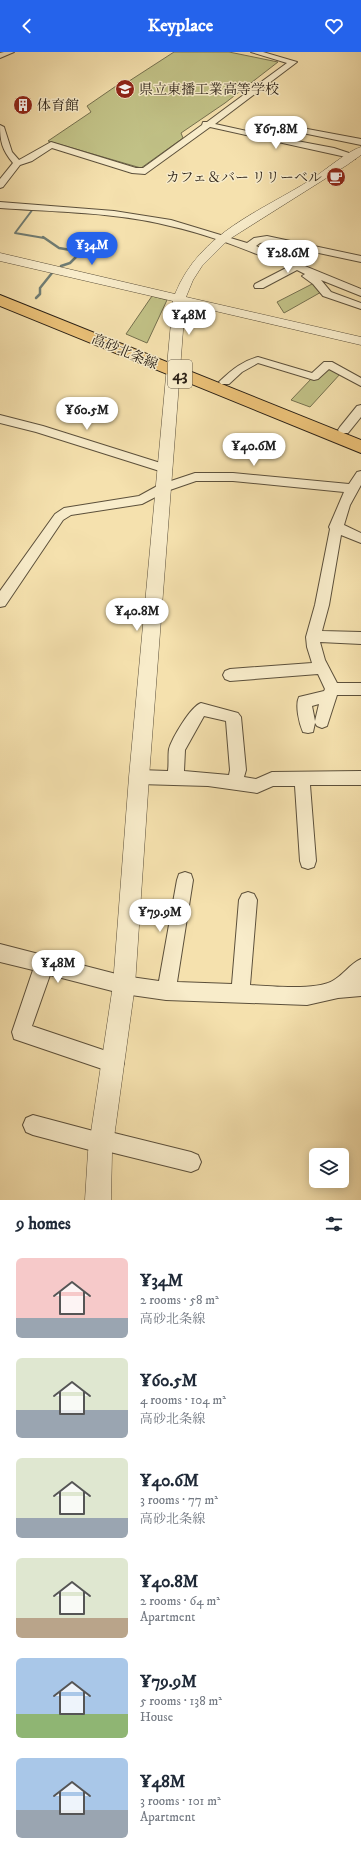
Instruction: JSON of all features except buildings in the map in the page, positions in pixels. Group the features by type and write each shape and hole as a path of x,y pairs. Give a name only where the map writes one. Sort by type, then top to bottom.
{"main road":[{"name":"高砂北条線","path":"0,291 361,447"},
{"name":"高砂北条線","path":"0,300 175,367 225,382 361,437"}],"street":[{"path":"0,56 10,52"},
{"path":"0,185 17,163 29,159 51,145 135,172 145,171 206,124 293,62 291,58 255,52"},
{"path":"206,124 276,140 357,154"},
{"path":"276,140 286,126 344,135 361,142"},
{"path":"0,128 8,152 17,163"},
{"path":"98,1200 102,1142 124,985 139,777 163,488 175,367 179,299 190,272 210,248 221,238 357,154"},
{"path":"0,205 114,214 171,223 249,247 294,268 361,293"},
{"path":"249,247 257,240 267,238 361,259"},
{"path":"0,257 361,341"},
{"path":"259,286 294,268"},
{"path":"294,268 313,279 328,294 361,306"},
{"path":"225,382 249,363 261,360 314,377 328,364 361,383"},
{"path":"344,430 361,409"},
{"path":"0,419 46,431 166,469"},
{"path":"361,475 350,488 335,527 328,572 313,640 331,693 315,725 304,701 331,693 361,689"},
{"path":"0,602 59,517 68,511 82,507 135,502 163,488 195,477 233,477 350,488"},
{"path":"335,527 361,538"},
{"path":"314,636 361,638"},
{"path":"230,675 323,668"},
{"path":"176,778 177,749 194,718 201,709 233,717 238,770 234,783"},
{"path":"139,777 208,779 257,786 272,779 361,778"},
{"path":"302,779 308,861"},
{"path":"166,991 185,880"},
{"path":"240,994 248,900"},
{"path":"0,953 124,985 166,991 307,996 338,989 361,987"},
{"path":"44,965 21,1032 114,1062"},
{"path":"338,989 361,968"},
{"path":"33,1124 102,1142 191,1162"}],"green space":[{"path":"174,52 229,52 278,62 225,103 181,133 183,138 141,168 48,141 91,112 87,106 119,84 123,85"},
{"path":"314,283 323,291 284,313 277,302"},
{"path":"152,296 167,300 147,343 126,334"},
{"path":"329,367 341,373 310,407 291,400 312,378 317,379"}],"waterway":[{"path":"33,209 15,233 44,238"},
{"path":"43,237 59,248 76,251 78,255 70,263 61,266"},
{"path":"36,298 40,294 40,288 52,273"}],"place":[{"name":"県立東播工業高等学校","path":"125,89"},
{"name":"体育館","path":"23,105"},
{"name":"カフェ＆バー リリーベル","path":"336,177"}]}
